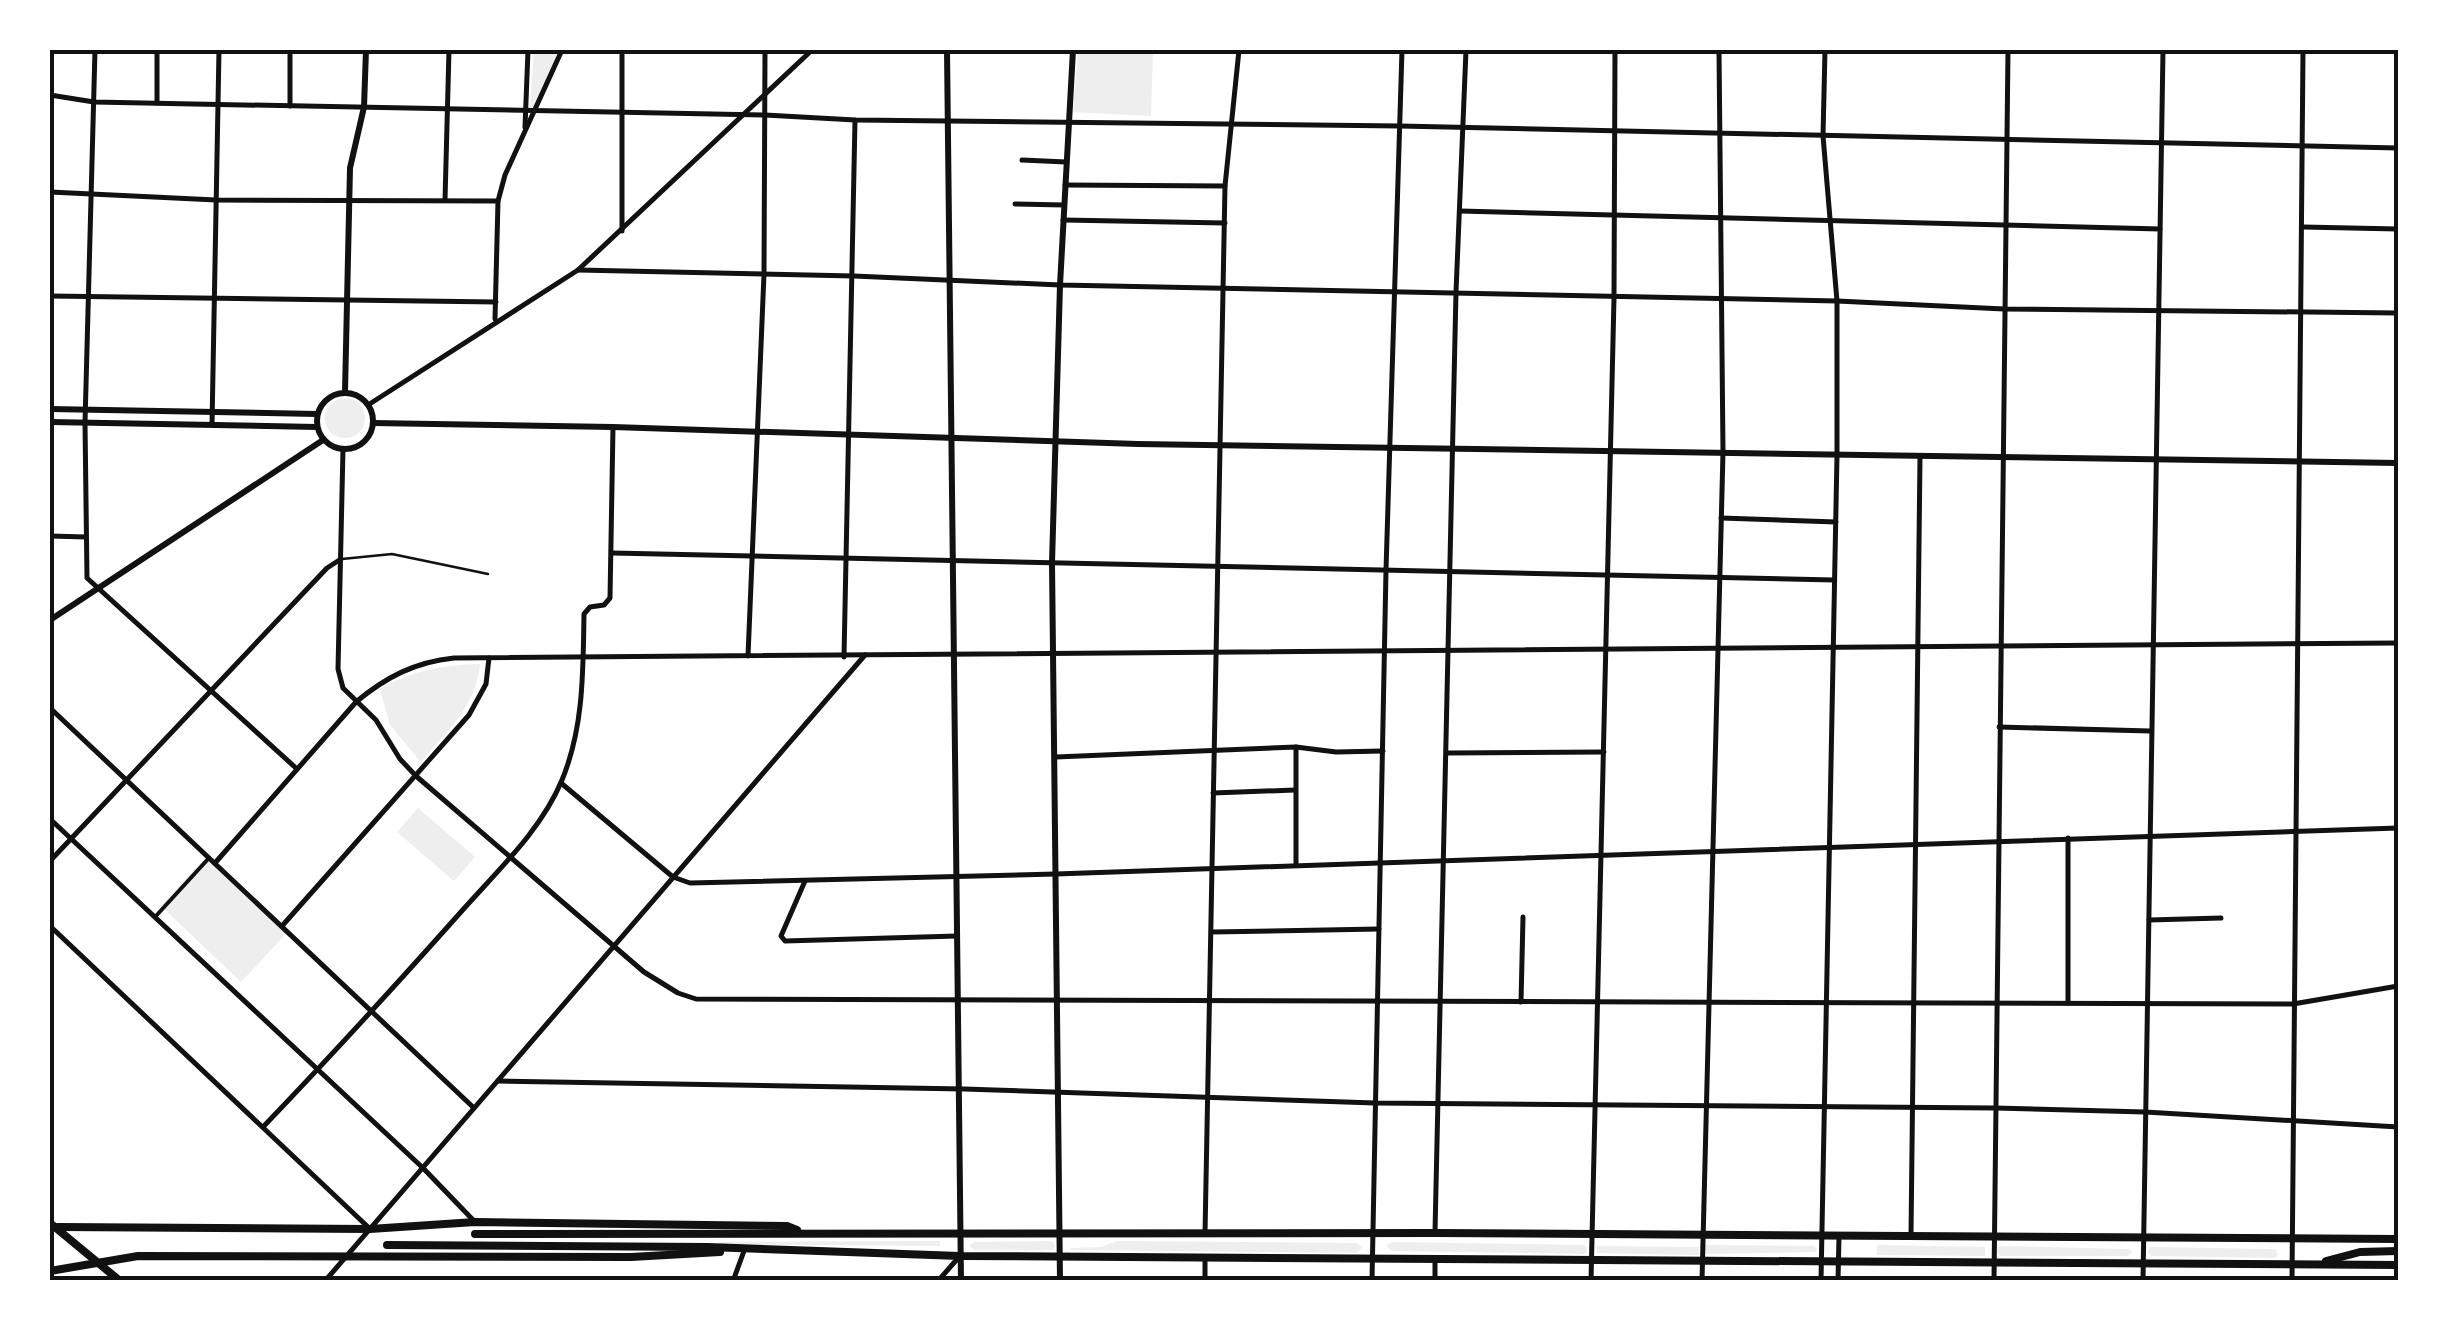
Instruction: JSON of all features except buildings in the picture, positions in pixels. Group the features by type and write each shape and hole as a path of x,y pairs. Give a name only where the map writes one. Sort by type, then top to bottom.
{"main road":[{"path":"54,1225 370,1229 475,1222 786,1226 801,1232"},
{"path":"54,1225 120,1281"},
{"path":"476,1234 1435,1233 2398,1239"},
{"path":"387,1244 730,1250"},
{"path":"50,1270 138,1256 630,1258 730,1250 960,1256 2398,1264"},
{"path":"2322,1262 2360,1252 2398,1251"}],"street":[{"path":"95,50 85,410 87,578 298,769"},
{"path":"156,103 157,50"},
{"path":"212,425 219,50"},
{"path":"290,50 290,106"},
{"path":"344,392 350,168 364,107 366,50"},
{"path":"445,200 449,50"},
{"path":"525,131 528,50"},
{"path":"494,321 498,201 505,176 562,50"},
{"path":"622,50 622,230"},
{"path":"748,656 764,274 765,50"},
{"path":"368,404 578,270 812,50"},
{"path":"947,50 960,1281"},
{"path":"1060,1281 1052,563 1060,285 1073,50"},
{"path":"1205,1234 1225,186 1239,50"},
{"path":"1372,1281 1386,570 1402,50"},
{"path":"1435,1233 1456,292 1466,50"},
{"path":"1590,1281 1614,298 1615,50"},
{"path":"1702,1281 1723,452 1719,50"},
{"path":"1821,1281 1837,455 1837,301 1823,136 1825,50"},
{"path":"1994,1281 2008,50"},
{"path":"2143,1281 2163,50"},
{"path":"2292,1281 2303,50"},
{"path":"50,94 94,102 742,114 855,120 1463,127 2398,148"},
{"path":"844,657 855,120"},
{"path":"1022,160 1066,162"},
{"path":"1065,185 1225,186"},
{"path":"50,192 216,200 498,201"},
{"path":"1015,204 1064,205"},
{"path":"1460,212 2160,229"},
{"path":"1063,220 1224,223"},
{"path":"2304,227 2398,230"},
{"path":"578,270 1060,285 1837,301 2004,309 2398,312"},
{"path":"50,296 496,302"},
{"path":"344,392 368,404 373,424 362,443 343,449 323,440 317,414 327,398 344,392"},
{"path":"50,409 317,414"},
{"path":"50,422 317,427"},
{"path":"373,424 849,433 1054,442 2398,463"},
{"path":"263,1127 511,856 542,817 561,783 577,728 586,609 604,605 610,598 613,427"},
{"path":"50,620 323,440"},
{"path":"343,449 339,677 343,688 376,720 400,760 416,776 614,946 678,993 710,1001 2294,1004 2398,986"},
{"path":"1911,1236 1920,456"},
{"path":"1721,518 1836,522"},
{"path":"50,536 86,537"},
{"path":"612,553 1834,580"},
{"path":"50,861 327,568 341,560"},
{"path":"215,864 356,702 387,678 441,659 2398,643"},
{"path":"325,1281 865,655"},
{"path":"282,926 478,702 486,684 489,658"},
{"path":"50,708 474,1108"},
{"path":"1999,728 2150,731"},
{"path":"1056,756 1296,748 1383,751"},
{"path":"1296,748 1296,864"},
{"path":"1447,753 1604,752"},
{"path":"561,783 674,877 690,883 2398,828"},
{"path":"1213,793 1296,790"},
{"path":"50,819 423,1168 475,1222"},
{"path":"2068,838 2068,1002"},
{"path":"154,917 209,858"},
{"path":"805,881 781,936 785,941 957,936"},
{"path":"1521,1002 1523,917"},
{"path":"2148,920 2221,918"},
{"path":"50,926 370,1229"},
{"path":"1211,932 1379,929"},
{"path":"498,1080 959,1089 1375,1103 1996,1108 2398,1127"},
{"path":"1838,1281 1840,1236"},
{"path":"733,1281 744,1250"},
{"path":"938,1281 960,1256"},
{"path":"1205,1256 1205,1281"},
{"path":"1435,1258 1435,1281"}],"lane":[{"path":"341,560 392,554 488,574"}],"shaded area":[{"path":"534,50 559,50 534,107 530,107"},
{"path":"1078,50 1153,50 1151,116 1073,112"},
{"path":"345,398 359,404 365,418 359,432 345,438 331,432 325,418 331,404"},
{"path":"480,664 467,705 421,762 390,725 380,689 428,670"},
{"path":"418,808 475,857 454,881 397,832"},
{"path":"205,858 286,934 241,982 161,906"},
{"path":"940,1241 940,1246 718,1244 719,1242"},
{"path":"1052,1241 1053,1250 974,1250 969,1246 974,1242"},
{"path":"1117,1241 1356,1243 1363,1247 1356,1253 1070,1248 1101,1247"},
{"path":"1392,1242 1584,1245 1588,1250 1585,1254 1392,1251 1386,1246"},
{"path":"1705,1245 1817,1248 1816,1252 1706,1254"},
{"path":"1877,1245 1985,1247 1985,1256 1877,1255"},
{"path":"1597,1246 1699,1247 1699,1255 1597,1253"},
{"path":"1999,1246 2132,1252 2128,1256 2000,1256"},
{"path":"2150,1247 2275,1249 2278,1254 2276,1258 2151,1256"}]}
